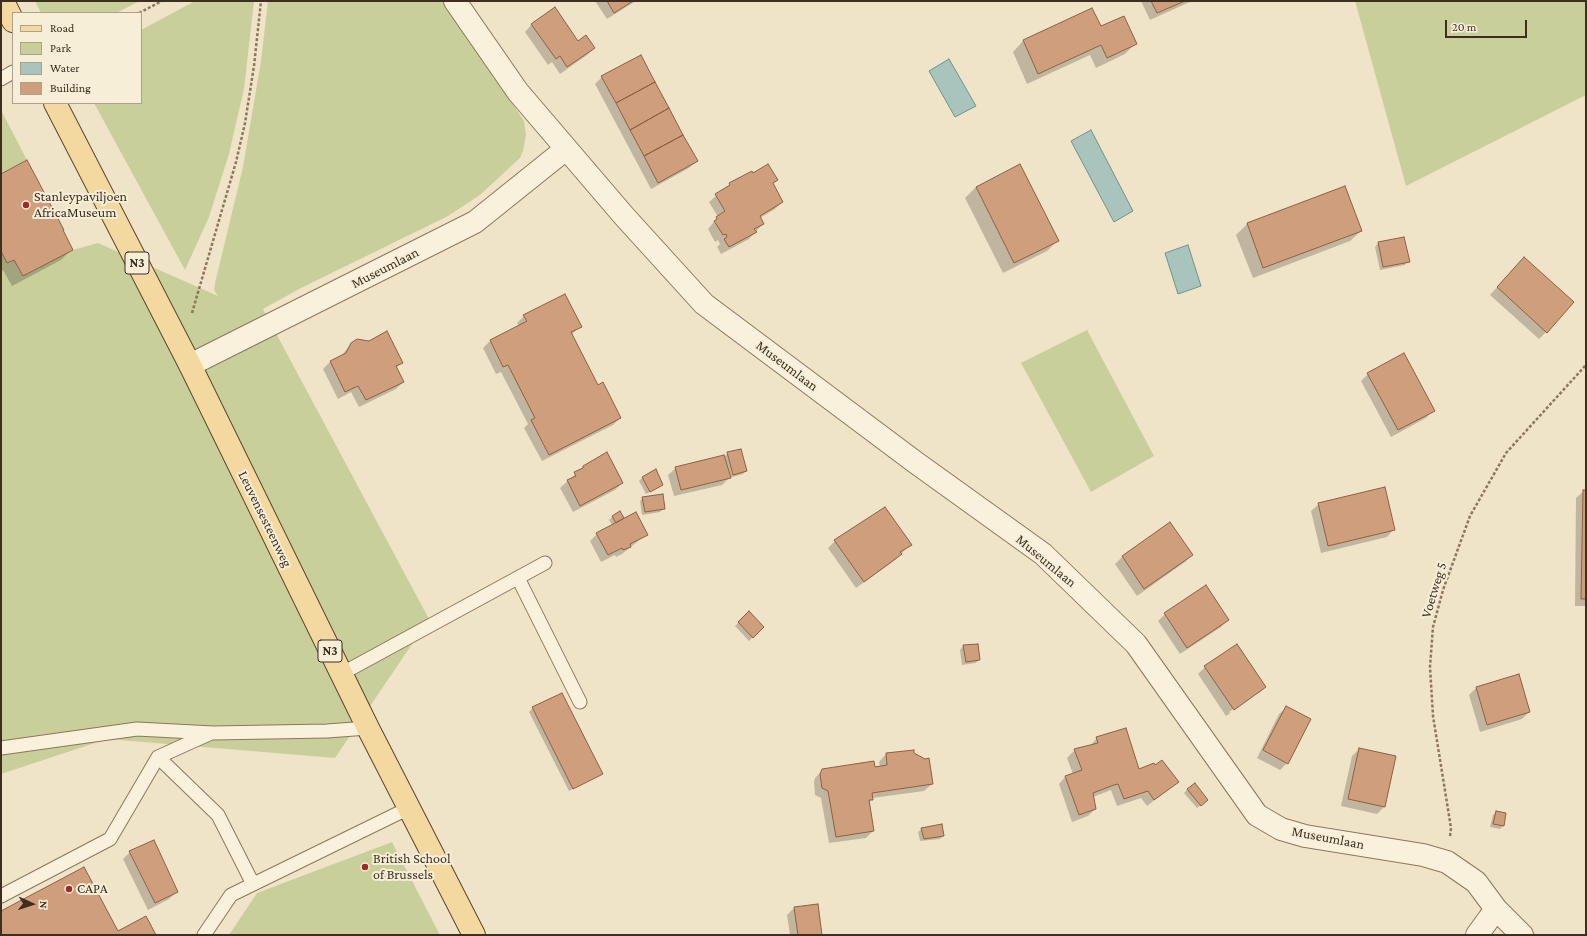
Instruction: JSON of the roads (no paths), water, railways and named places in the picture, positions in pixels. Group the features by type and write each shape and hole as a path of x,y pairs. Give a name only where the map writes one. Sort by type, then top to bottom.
{"main road":[{"path":"3,1 12,19"},
{"name":"Leuvensesteenweg","path":"56,104 186,357 368,728 474,935"}],"street":[{"name":"Museumlaan","path":"456,1 518,92 566,149 704,304 915,462 1043,554 1136,644 1257,815 1281,829 1305,836 1423,855 1447,862 1476,882 1496,909 1522,935"},
{"name":"Museumlaan","path":"186,357 474,222 566,149"},
{"path":"1477,935 1496,909"}],"lane":[{"path":"1,79 12,73"},
{"path":"342,674 545,563"},
{"path":"518,578 580,702"},
{"path":"1,748 137,729 213,733 327,731 368,728"},
{"path":"1,896 110,839 158,757 213,733"},
{"path":"158,757 218,815 252,884"},
{"path":"204,935 231,895 409,808"}],"water":[{"path":"949,59 976,106 955,117 929,71"},
{"path":"1091,130 1133,211 1114,222 1071,141"},
{"path":"1188,245 1201,286 1178,294 1165,253"}],"place":[{"name":"Stanleypaviljoen AfricaMuseum","path":"26,205"},
{"name":"British School of Brussels","path":"365,867"},
{"name":"CAPA","path":"69,889"}]}
